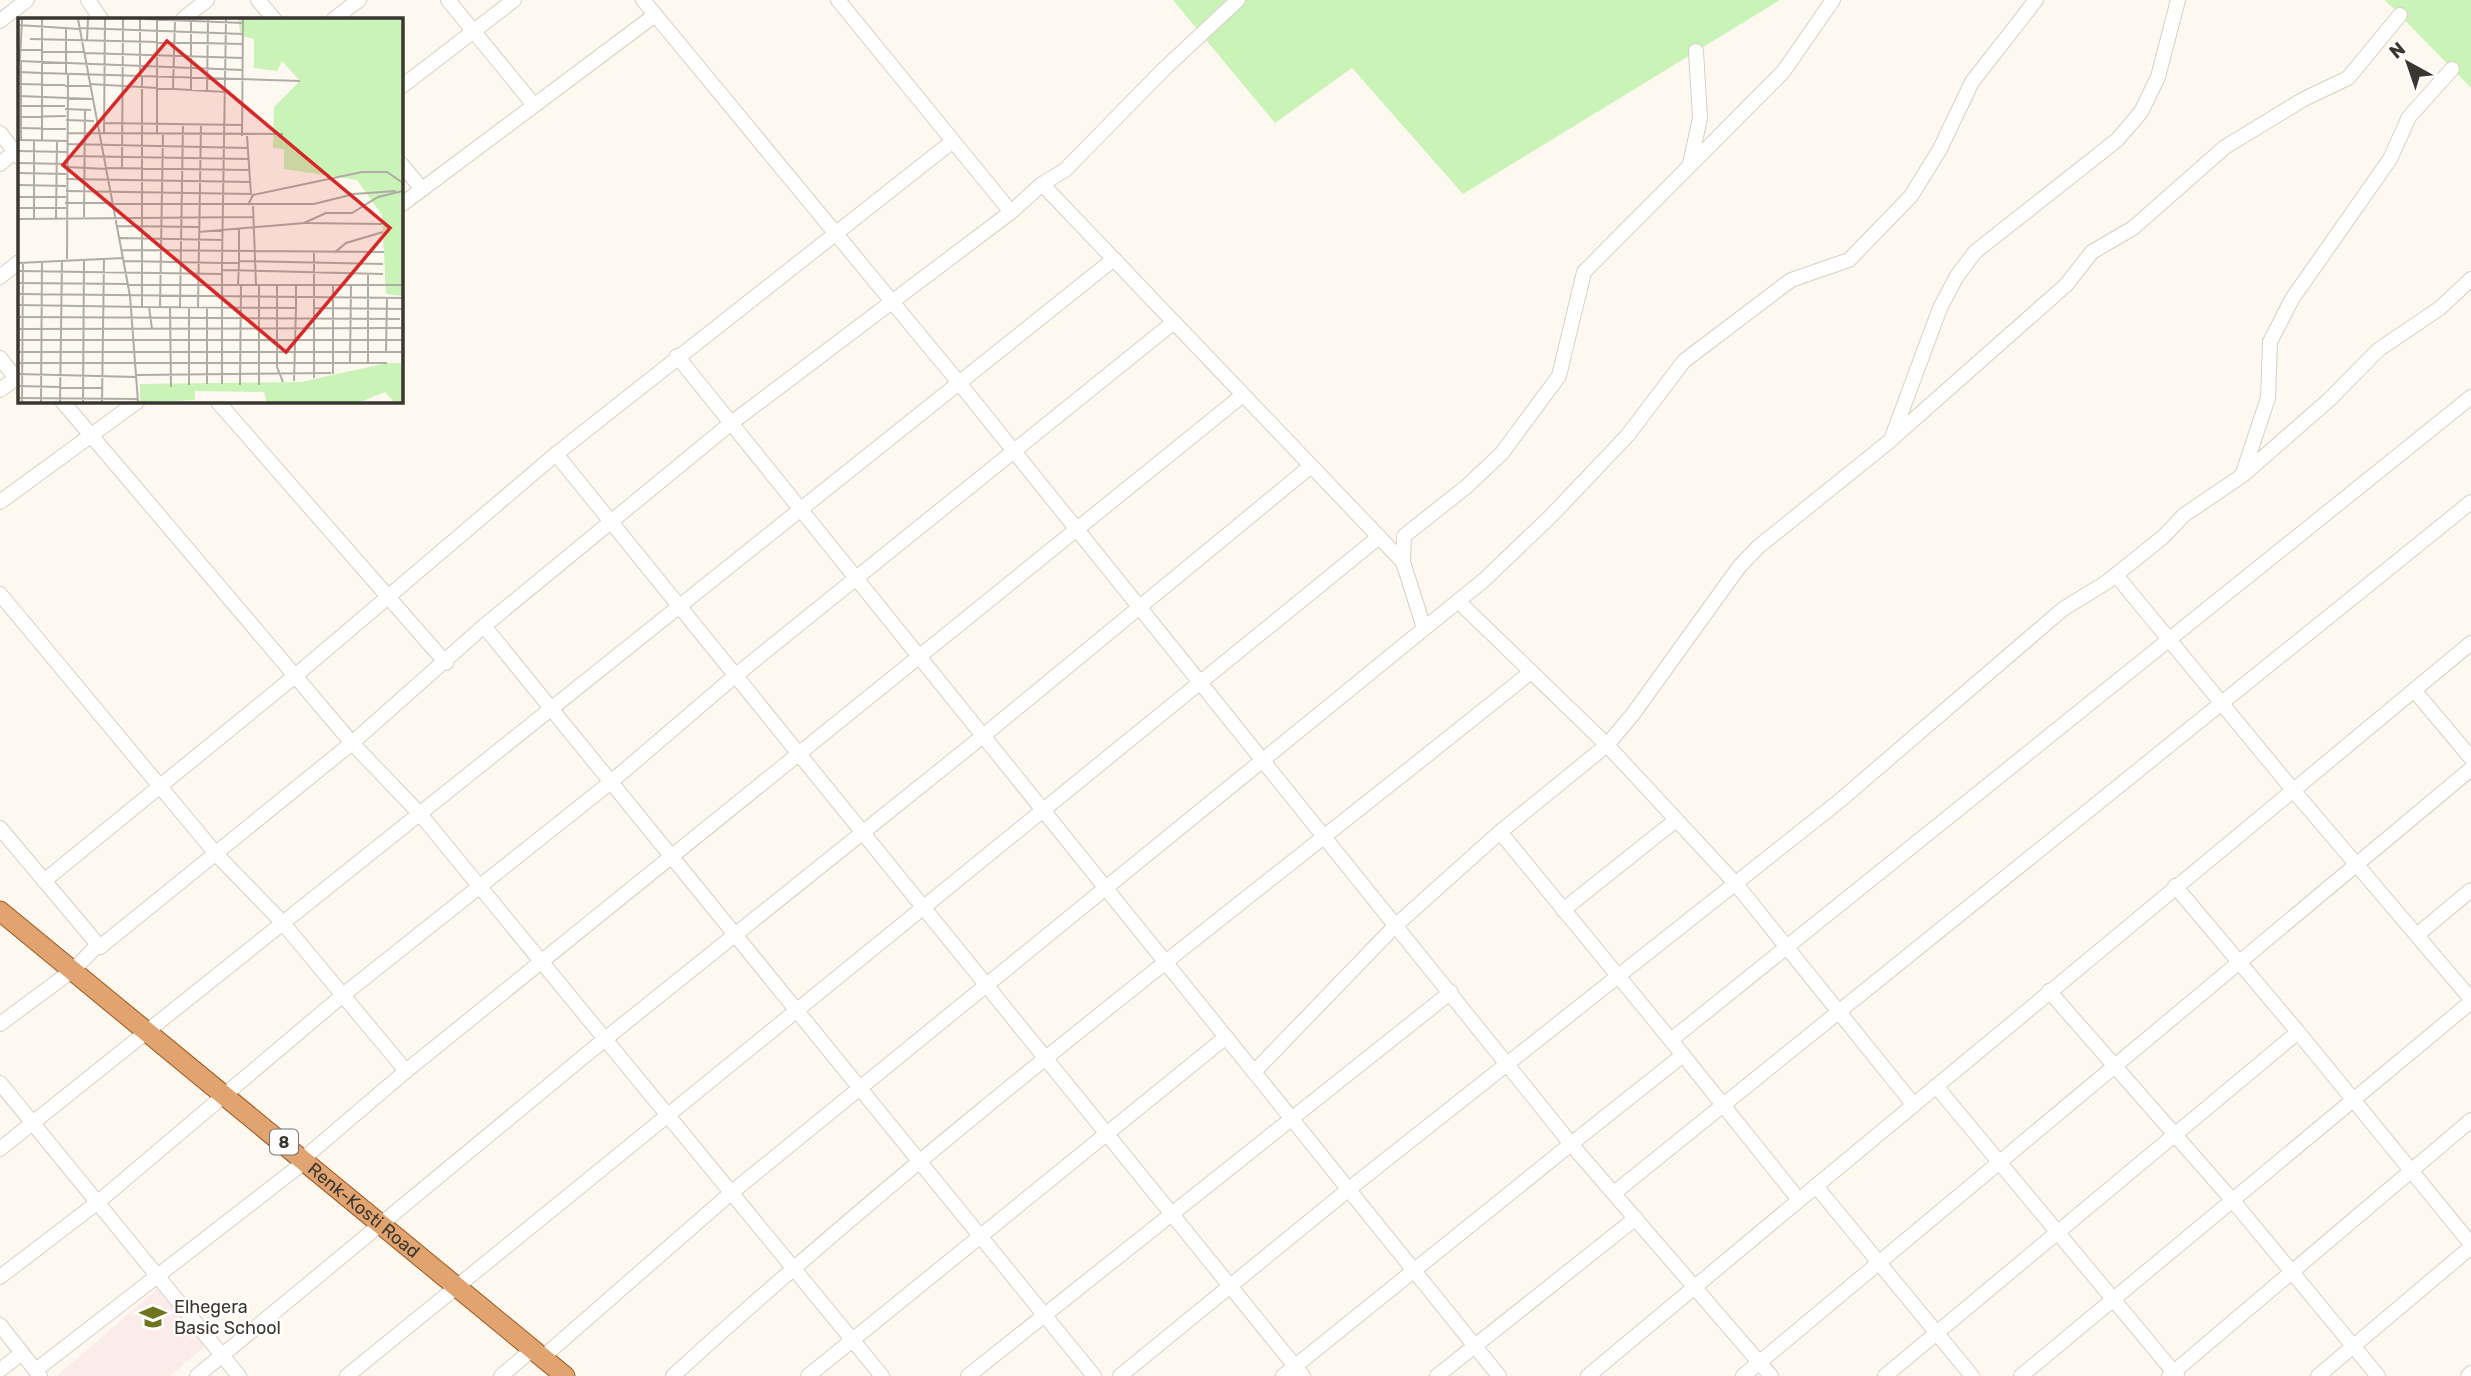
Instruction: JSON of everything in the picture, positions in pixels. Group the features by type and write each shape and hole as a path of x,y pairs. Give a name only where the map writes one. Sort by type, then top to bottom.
{"main road":[{"name":"Renk-Kosti Road","path":"0,911 384,1224 565,1376"}],"street":[{"path":"0,21 27,0"},
{"path":"88,0 100,18"},
{"path":"184,18 207,0"},
{"path":"258,0 273,18"},
{"path":"335,18 359,0"},
{"path":"448,0 534,105"},
{"path":"402,86 514,0"},
{"path":"643,0 960,384 1571,1144 1771,1376"},
{"path":"838,0 1011,212"},
{"path":"0,1024 73,970 98,945 100,947 183,877 217,855 446,663 484,626 730,424 889,301 1011,212 1042,184 1065,170 1164,69 1238,0"},
{"path":"1424,628 1403,562 1404,536 1466,488 1502,453 1559,376 1584,272 1783,72 1833,0"},
{"path":"501,1376 538,1353 985,984 1458,601 1551,516 1628,436 1684,361 1791,280 1849,260 1911,196 1940,149 1972,82 2036,0"},
{"path":"1891,440 1940,307 1957,276 1975,252 2117,140 2141,112 2158,77 2178,0"},
{"path":"402,204 655,15"},
{"path":"1254,1072 1395,926 1500,832 1606,745 1748,557 1891,440 2066,285 2092,252 2133,228 2225,146 2304,99 2348,78 2400,15"},
{"path":"1690,166 1700,118 1696,51"},
{"path":"2243,475 2268,398 2270,342 2315,265 2390,159 2409,117 2452,69"},
{"path":"0,133 18,152 0,164"},
{"path":"44,881 295,676 386,595 556,454 953,141"},
{"path":"402,165 422,189"},
{"path":"1042,184 1403,562"},
{"path":"0,1149 1114,259"},
{"path":"0,277 18,263"},
{"path":"1120,1376 1349,1189 1736,884 1921,734 2063,609 2116,575 2184,515 2243,475 2330,399 2378,350 2440,309 2471,279"},
{"path":"0,1277 97,1202 343,995 611,782 736,675 1174,322"},
{"path":"677,356 1499,1376"},
{"path":"0,358 18,377 0,390"},
{"path":"0,1325 38,1373 305,1159 406,1071 541,961 1243,394"},
{"path":"1671,1040 2171,641 2471,397"},
{"path":"63,402 352,743 420,814 882,1376"},
{"path":"0,502 137,402"},
{"path":"218,402 446,663"},
{"path":"556,454 1299,1371"},
{"path":"197,1376 605,1039 983,736 1311,466"},
{"path":"1614,1193 2471,502"},
{"path":"347,1376 795,1009 1379,537"},
{"path":"2021,1376 2471,1000 2116,575"},
{"path":"0,594 217,855 282,922 406,1071"},
{"path":"1458,601 1606,745 1736,884 1913,1104"},
{"path":"484,626 1094,1376"},
{"path":"1588,1376 2471,643"},
{"path":"673,1376 792,1267 1166,962 1531,673"},
{"path":"2414,690 2471,758"},
{"path":"1743,1376 2471,769"},
{"path":"1563,910 1676,820"},
{"path":"0,828 100,947"},
{"path":"1500,832 1684,1055 1799,1200"},
{"path":"2175,886 2471,1245 2318,1376"},
{"path":"2417,935 2471,890"},
{"path":"2049,991 2233,1201 2378,1376"},
{"path":"968,1376 1451,992"},
{"path":"1885,1376 2298,1032"},
{"path":"808,1376 1226,1037"},
{"path":"1283,1376 1299,1371 1414,1271 1684,1055"},
{"path":"0,1083 239,1376"},
{"path":"1936,1086 2173,1375 2471,1120"},
{"path":"1816,1186 1972,1376"},
{"path":"1437,1376 1636,1218"},
{"path":"0,1370 22,1353"}],"shaded area":[{"name":"Elhegera Basic School","path":"157,1289 206,1345 170,1376 57,1376"}],"green space":[{"path":"1173,0 1780,0 1463,194 1352,68 1275,123"},
{"path":"2385,0 2471,0 2471,88"}],"place":[{"name":"Elhegera Basic School","path":"153,1317"}]}
